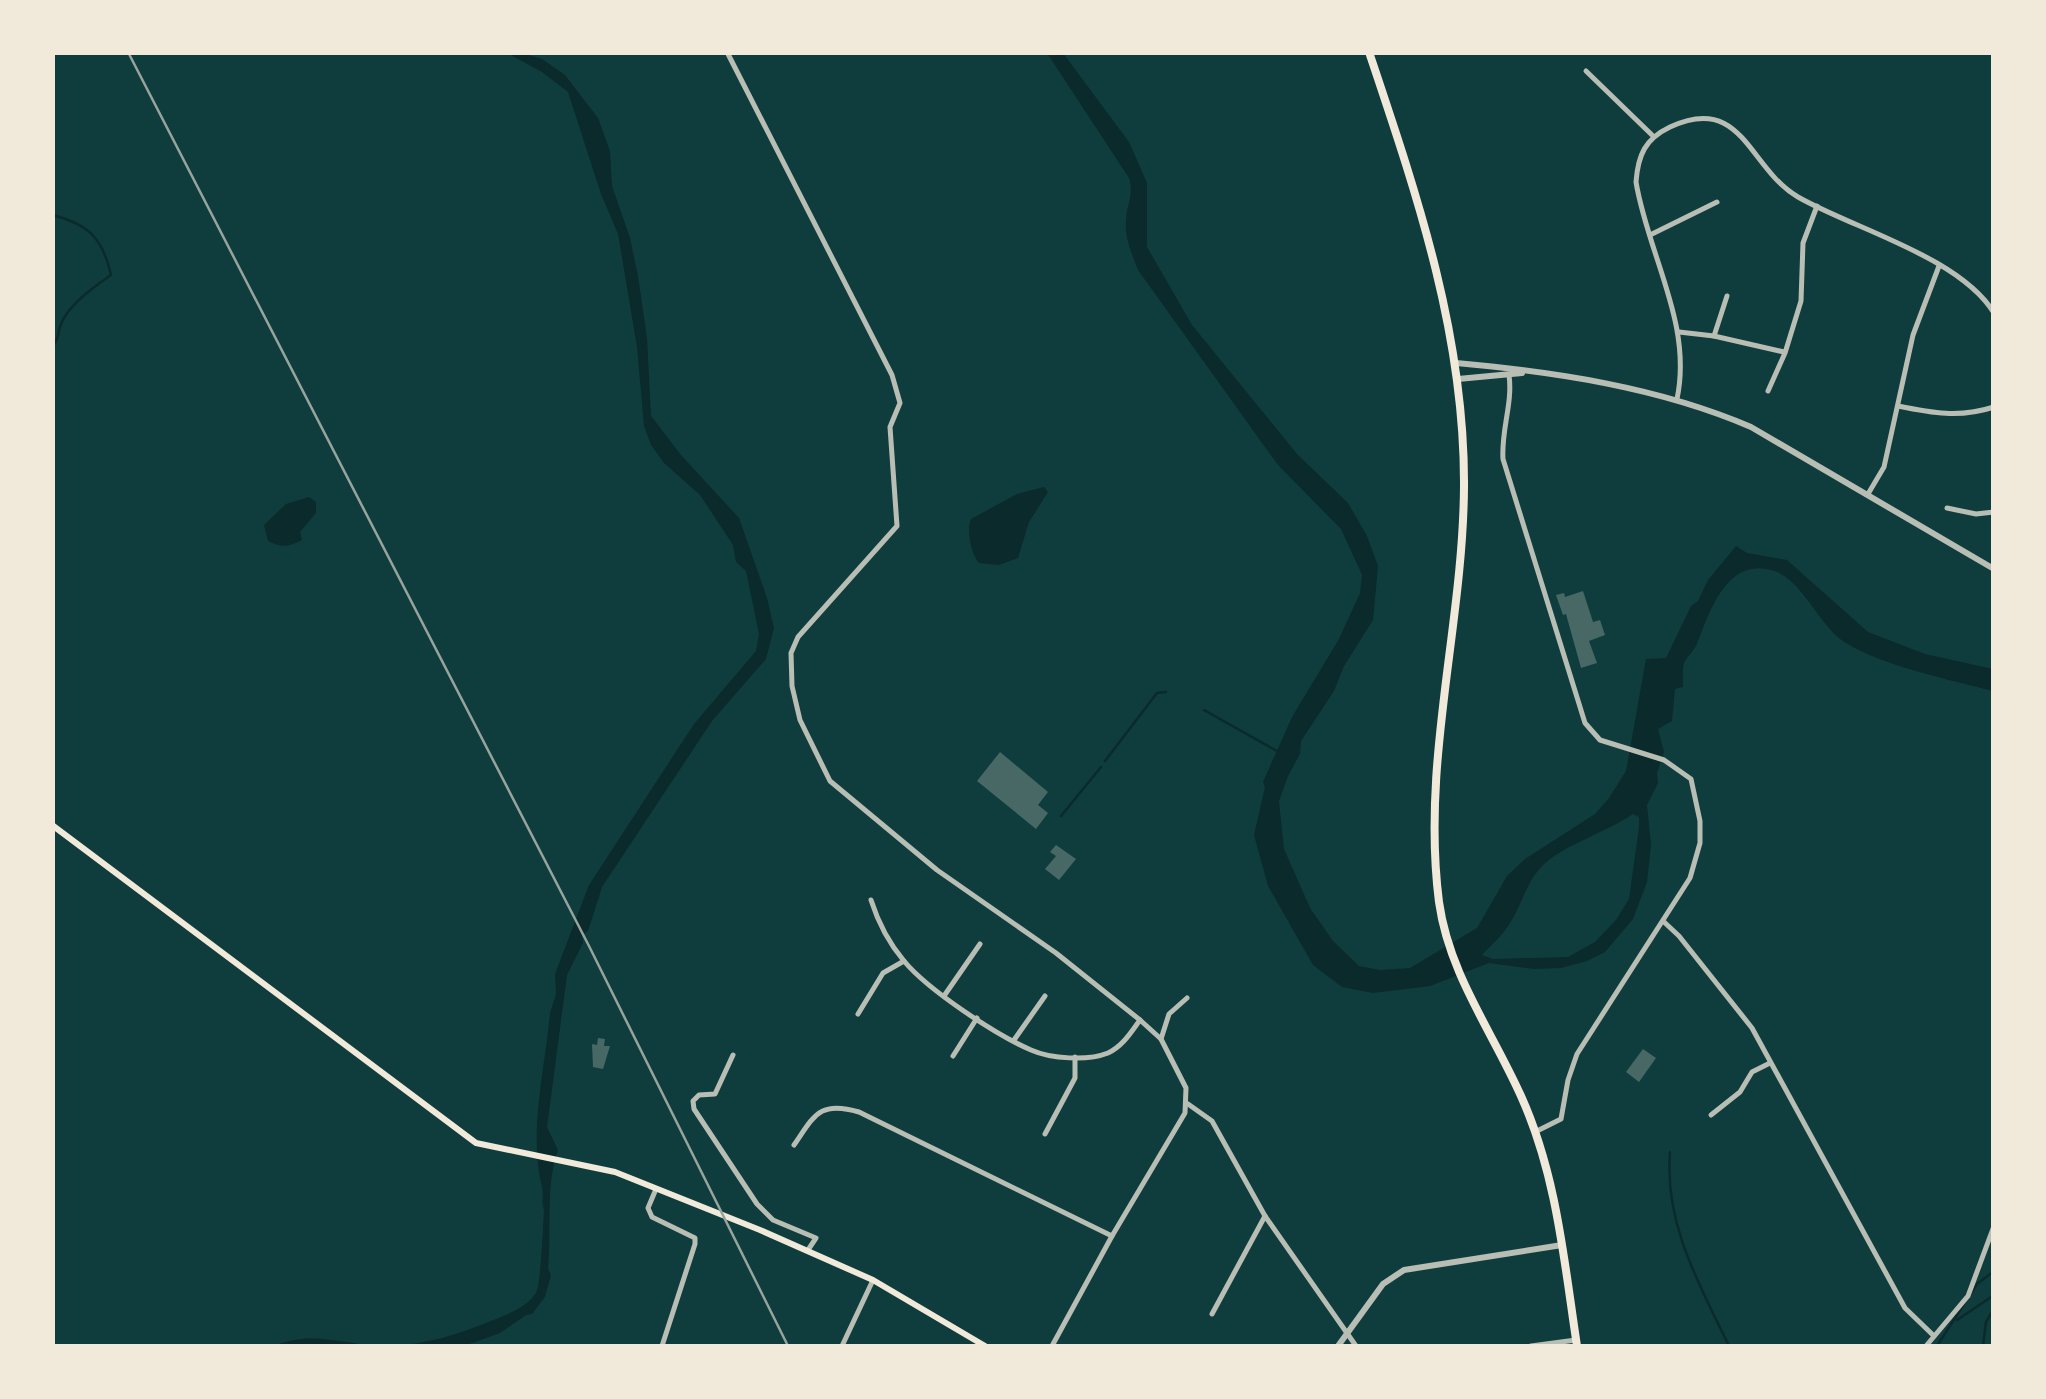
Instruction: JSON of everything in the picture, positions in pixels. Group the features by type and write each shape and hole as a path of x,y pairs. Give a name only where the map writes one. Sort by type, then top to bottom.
{"highway":[{"path":"1369,52 1431,242 1458,379 1463,442 1462,537 1434,795 1440,906 1460,977 1521,1094 1535,1132 1552,1187 1577,1343"}],"main road":[{"path":"52,826 476,1144 616,1172 873,1280 985,1346"}],"street":[{"path":"726,52 892,376 900,403 890,427 897,526 798,637 791,653 792,686 800,720 815,755 830,781 937,870 1069,962 1161,1039 1180,1070 1188,1104 1212,1121 1265,1216 1356,1346"},
{"path":"1586,71 1652,136"},
{"path":"1677,399 1683,364 1679,332 1636,182 1642,150 1652,136 1700,118 1732,125 1794,195 1964,279 1994,314"},
{"path":"1650,235 1717,202"},
{"path":"1768,391 1801,301 1802,244 1816,206"},
{"path":"1868,494 1884,467 1913,335 1939,266"},
{"path":"1714,336 1727,296"},
{"path":"1679,332 1785,353"},
{"path":"1456,363 1677,399 1750,427 1994,569"},
{"path":"1458,379 1509,371"},
{"path":"1509,371 1503,459 1589,730 1600,740 1627,751 1664,760 1692,779 1700,832 1690,878 1578,1054 1568,1080 1561,1119 1535,1132"},
{"path":"1898,406 1939,414 1975,413 1994,406"},
{"path":"1947,508 1976,514 1994,512"},
{"path":"871,900 879,926 924,982 1032,1051 1075,1057 1104,1054 1120,1046 1140,1020"},
{"path":"1663,920 1737,1008 1904,1308 1934,1336"},
{"path":"944,996 980,944"},
{"path":"858,1014 882,973 904,961"},
{"path":"1014,1040 1045,996"},
{"path":"1161,1039 1170,1014 1187,998"},
{"path":"953,1056 978,1018"},
{"path":"734,1055 714,1094 699,1095 693,1101 694,1109 757,1204 774,1220 816,1238 808,1250"},
{"path":"1045,1134 1075,1078 1075,1057"},
{"path":"1711,1115 1740,1092 1752,1072 1770,1063"},
{"path":"1052,1346 1188,1104"},
{"path":"794,1146 815,1115 840,1106 1112,1236"},
{"path":"656,1188 648,1208 652,1217 694,1238 695,1244 662,1346"},
{"path":"1212,1314 1265,1216"},
{"path":"1926,1346 1968,1296 1994,1226"},
{"path":"1338,1346 1383,1284 1404,1270 1562,1246"},
{"path":"842,1346 873,1280"},
{"path":"1531,1346 1577,1343"}],"water":[{"path":"507,53 522,53 542,59 565,75 598,118 610,151 612,186 638,276 647,338 651,416 739,518 774,628 766,659 712,721 602,887 588,931 582,935 583,943 567,975 547,1127 558,1150 550,1193 551,1275 545,1297 532,1314 500,1333 464,1346 387,1346 465,1331 515,1310 536,1293 544,1210 537,1122 550,1013 556,994 555,974 589,885 694,724 756,651 759,634 746,571 736,562 733,545 700,495 664,463 651,445 644,426 637,347 618,234 568,92"},
{"path":"1047,53 1063,53 1129,142 1147,183 1147,247 1192,325 1297,454 1348,503 1378,566 1373,620 1301,741 1300,754 1279,801 1284,849 1310,908 1333,941 1359,966 1380,970 1410,968 1477,928 1507,876 1525,859 1595,814 1626,771 1646,659 1666,658 1691,606 1736,546 1747,553 1787,560 1868,632 1925,654 1993,669 1993,691 1861,651 1837,636 1786,577 1760,568 1746,571 1724,588 1715,602 1684,663 1683,687 1675,689 1672,721 1658,729 1664,752 1658,783 1647,805 1651,845 1647,882 1633,919 1605,952 1561,968 1489,963 1430,986 1373,993 1342,987 1313,965 1268,886 1254,835 1263,782 1292,717 1339,639 1360,593 1362,575 1341,529 1278,465 1138,270 1126,233 1129,178","holes":["1633,814 1639,817 1629,899 1595,942 1568,957 1493,959 1482,955 1508,926 1544,864"]},
{"path":"1044,487 1048,492 1029,522 1018,558 999,565 979,563 970,542 971,519 1017,494"},
{"path":"309,497 316,502 316,513 300,532 302,540 285,546 268,541 264,525 286,504"},
{"path":"316,1339 387,1346 274,1346"}],"building":[{"path":"1583,591 1593,622 1600,620 1605,635 1589,641 1597,663 1581,668 1566,614 1563,615 1556,595 1564,593 1565,597"},
{"path":"1000,752 1048,792 1038,805 1048,813 1036,829 977,781"},
{"path":"1056,845 1076,859 1059,880 1045,869 1056,856 1050,852"},
{"path":"598,1038 605,1039 604,1046 610,1046 603,1069 593,1067 592,1044 597,1045"},
{"path":"1643,1049 1656,1058 1639,1082 1626,1072"}],"waterway":[{"path":"52,215 76,223 92,235 104,252 111,275 70,310 52,347"},
{"path":"1105,761 1157,693 1166,692"},
{"path":"1204,710 1277,751"},
{"path":"1061,816 1101,767"},
{"path":"1670,1152 1672,1204 1678,1228 1729,1346"},
{"path":"1937,1346 1977,1284 1994,1271"},
{"path":"1957,1320 1994,1295"},
{"path":"1983,1346 1986,1322 1994,1309"}],"railway":[{"path":"128,52 589,946 788,1346"}]}
